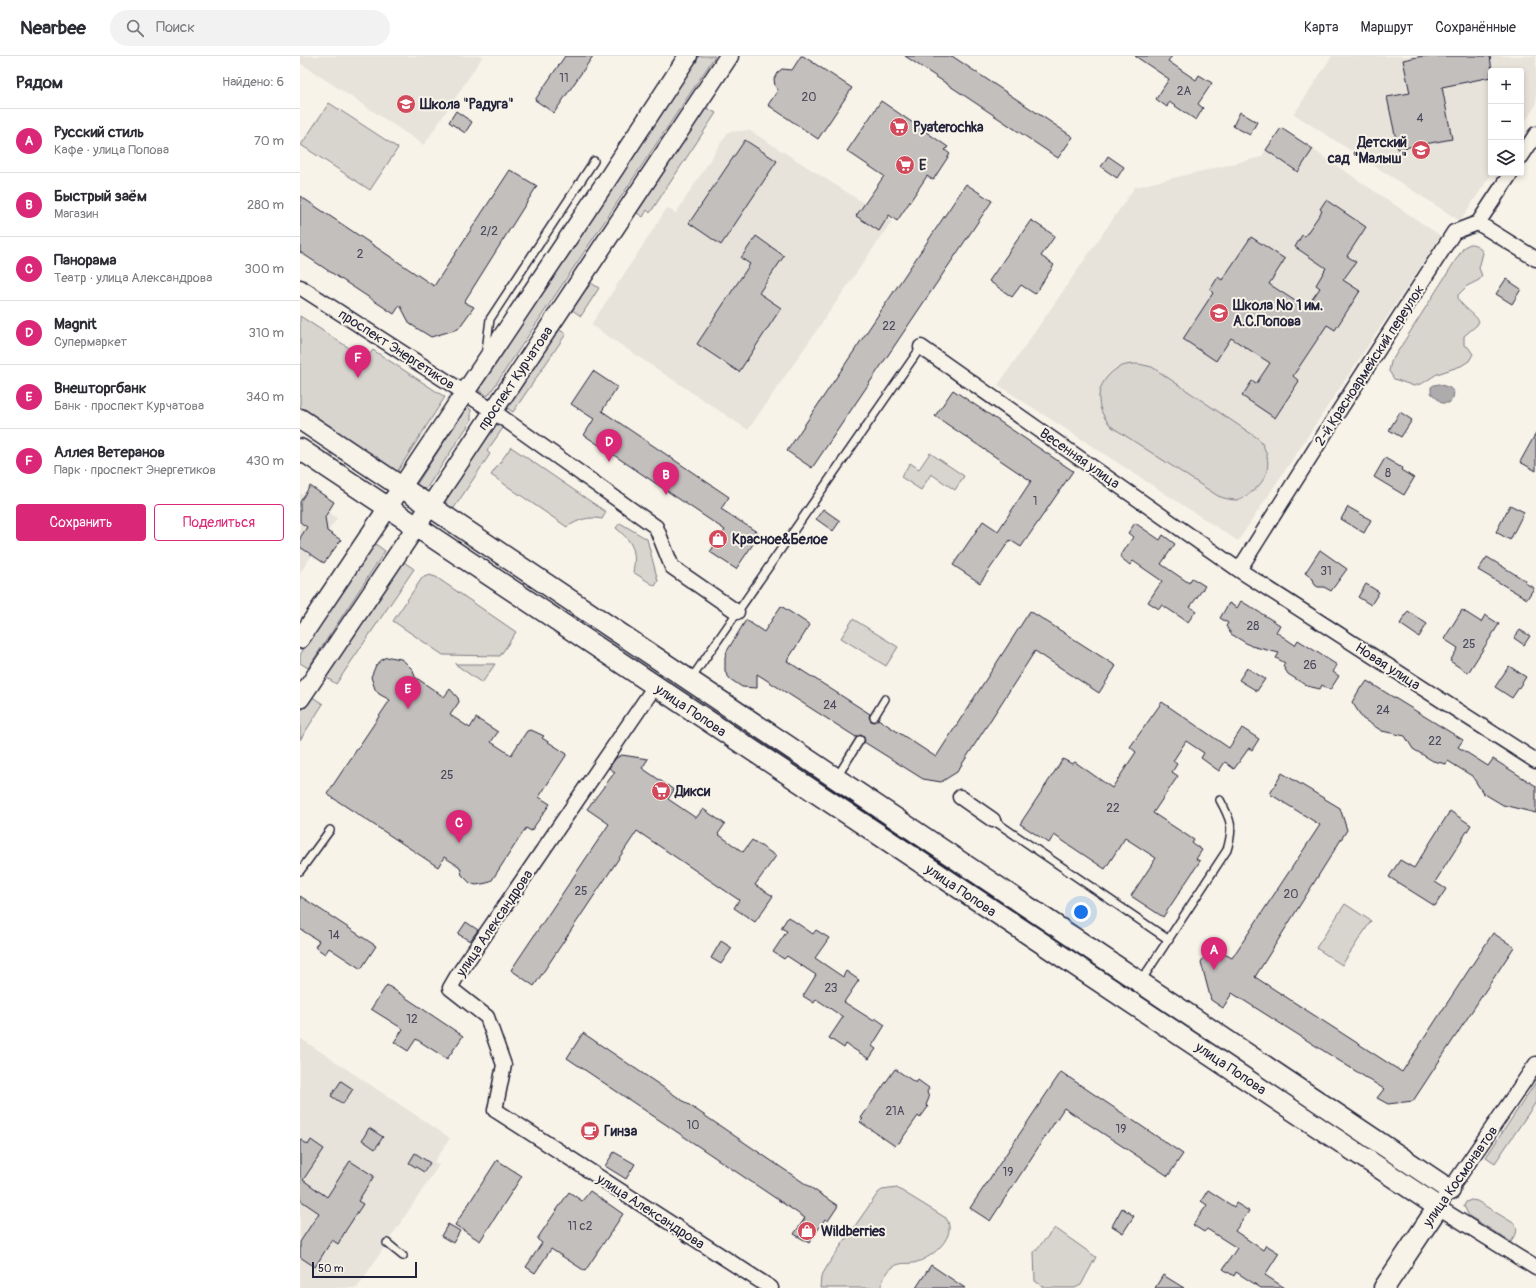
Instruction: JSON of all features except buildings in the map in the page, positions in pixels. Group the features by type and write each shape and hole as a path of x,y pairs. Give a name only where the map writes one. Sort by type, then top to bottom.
{"main road":[{"path":"300,419 402,487"},
{"path":"300,449 387,509"},
{"name":"улица Попова","path":"402,487 662,676 1438,1207"},
{"name":"улица Попова","path":"387,509 662,676 690,681 1450,1190"},
{"name":"улица Космонавтов","path":"1384,1288 1438,1207"}],"street":[{"path":"300,639 466,392 688,56"},
{"name":"проспект Курчатова","path":"300,699 729,56"},
{"path":"1524,152 1536,134"},
{"path":"1509,176 1478,223 1536,259"},
{"name":"2-й Красноармейский переулок","path":"1239,570 1454,232 1478,223"},
{"name":"проспект Энергетиков","path":"300,287 466,392 656,527 672,567 737,612"},
{"name":"Весенняя улица","path":"921,347 1239,570"},
{"name":"Новая улица","path":"1239,570 1536,761"},
{"name":"улица Александрова","path":"662,676 450,988 487,1017 504,1065 495,1110 771,1288"},
{"path":"960,797 993,820"},
{"name":"улица Космонавтов","path":"1438,1207 1536,1064"},
{"name":"улица Попова","path":"1438,1207 1536,1268"}],"lane":[{"path":"485,363 490,319 594,162"},
{"path":"690,681 921,347"},
{"path":"874,717 885,699"},
{"path":"836,778 860,740"},
{"path":"1140,983 1227,850 1231,836 1232,824 1220,800"},
{"path":"993,820 1169,940"},
{"path":"300,871 330,830"},
{"path":"387,1243 403,1256"}],"shaded area":[{"name":"Школа \"Радуга\"","path":"300,56 483,56 424,145 300,63"},
{"path":"699,56 715,56 488,396 476,389"},
{"name":"Детский сад \"Малыш\"","path":"1332,56 1536,56 1536,105 1524,123 1524,68 1488,68 1488,176 1490,176 1460,221 1294,114"},
{"path":"329,103 398,148 370,190 301,145"},
{"path":"703,106 716,113 650,213 647,210 643,217 637,213 638,207"},
{"name":"Школа № 1 им. А.С.Попова","path":"1281,128 1441,236 1238,541 998,385 1135,187 1261,157"},
{"path":"749,130 892,221 748,430 591,325 667,208 676,213 728,132"},
{"path":"1470,244 1481,249 1483,253 1479,268 1482,276 1479,280 1467,286 1458,295 1458,298 1460,302 1479,321 1477,325 1464,336 1464,345 1468,347 1473,354 1469,361 1461,366 1437,374 1423,383 1414,386 1394,379 1389,371 1391,362 1464,247"},
{"path":"591,283 599,288 581,316 569,308 583,286 587,289"},
{"path":"300,316 366,359 373,350 445,397 397,472 300,408"},
{"path":"557,328 566,334 513,412 504,406"},
{"path":"1139,364 1152,367 1259,439 1266,453 1268,466 1263,480 1253,491 1243,498 1236,500 1218,496 1112,427 1103,415 1100,408 1099,394 1101,387 1110,374 1117,368"},
{"path":"1439,384 1450,388 1454,392 1453,398 1449,403 1442,403 1431,393 1431,387"},
{"path":"467,406 471,410 471,421 426,489 421,491 415,487"},
{"path":"495,423 503,428 487,451 490,454 452,511 447,506 446,498"},
{"path":"511,447 606,512 602,519 583,519 567,527 491,475"},
{"path":"930,453 964,476 955,490 931,474 921,490 901,477 910,463 919,469"},
{"path":"300,493 337,518 300,573"},
{"path":"620,523 647,539 658,581 655,586 633,572 634,553 630,543 616,528"},
{"path":"374,543 385,551 308,668 300,663 300,655"},
{"path":"401,560 414,569 336,684 323,675"},
{"path":"429,575 436,577 516,632 500,656 443,655 393,621 422,578"},
{"path":"853,619 898,647 886,666 841,638"},
{"path":"455,664 495,664 482,683"},
{"path":"311,696 323,704 300,740 300,712"},
{"path":"1345,904 1371,921 1342,965 1316,948"},
{"path":"300,1038 450,1138 434,1162 439,1165 357,1288 300,1288"},
{"path":"1536,1082 1536,1102 1495,1163 1486,1157"},
{"path":"897,1188 946,1218 949,1225 949,1232 942,1245 930,1256 914,1263 899,1264 893,1267 887,1274 880,1288 820,1288 821,1277 829,1263 878,1193 882,1190"},
{"path":"1471,1200 1477,1201 1515,1224 1517,1232 1511,1242 1469,1216 1464,1206 1466,1202"},
{"path":"1055,1228 1096,1257 1081,1285 1075,1288 1045,1288 1035,1281 1034,1252"}],"place":[{"name":"Школа \"Радуга\"","path":"406,104"},
{"name":"Pyaterochka","path":"899,127"},
{"name":"Детский сад \"Малыш\"","path":"1421,150"},
{"name":"Е","path":"905,165"},
{"name":"Школа № 1 им. А.С.Попова","path":"1219,313"},
{"name":"Аллея Ветеранов","path":"358,378"},
{"name":"Magnit","path":"609,462"},
{"name":"Быстрый заём","path":"666,495"},
{"name":"Красное&Белое","path":"718,539"},
{"name":"Внешторгбанк","path":"408,709"},
{"name":"Дикси","path":"661,791"},
{"name":"Панорама","path":"459,843"},
{"name":"Русский стиль","path":"1214,970"},
{"name":"Гинза","path":"590,1131"},
{"name":"Wildberries","path":"807,1231"}]}
